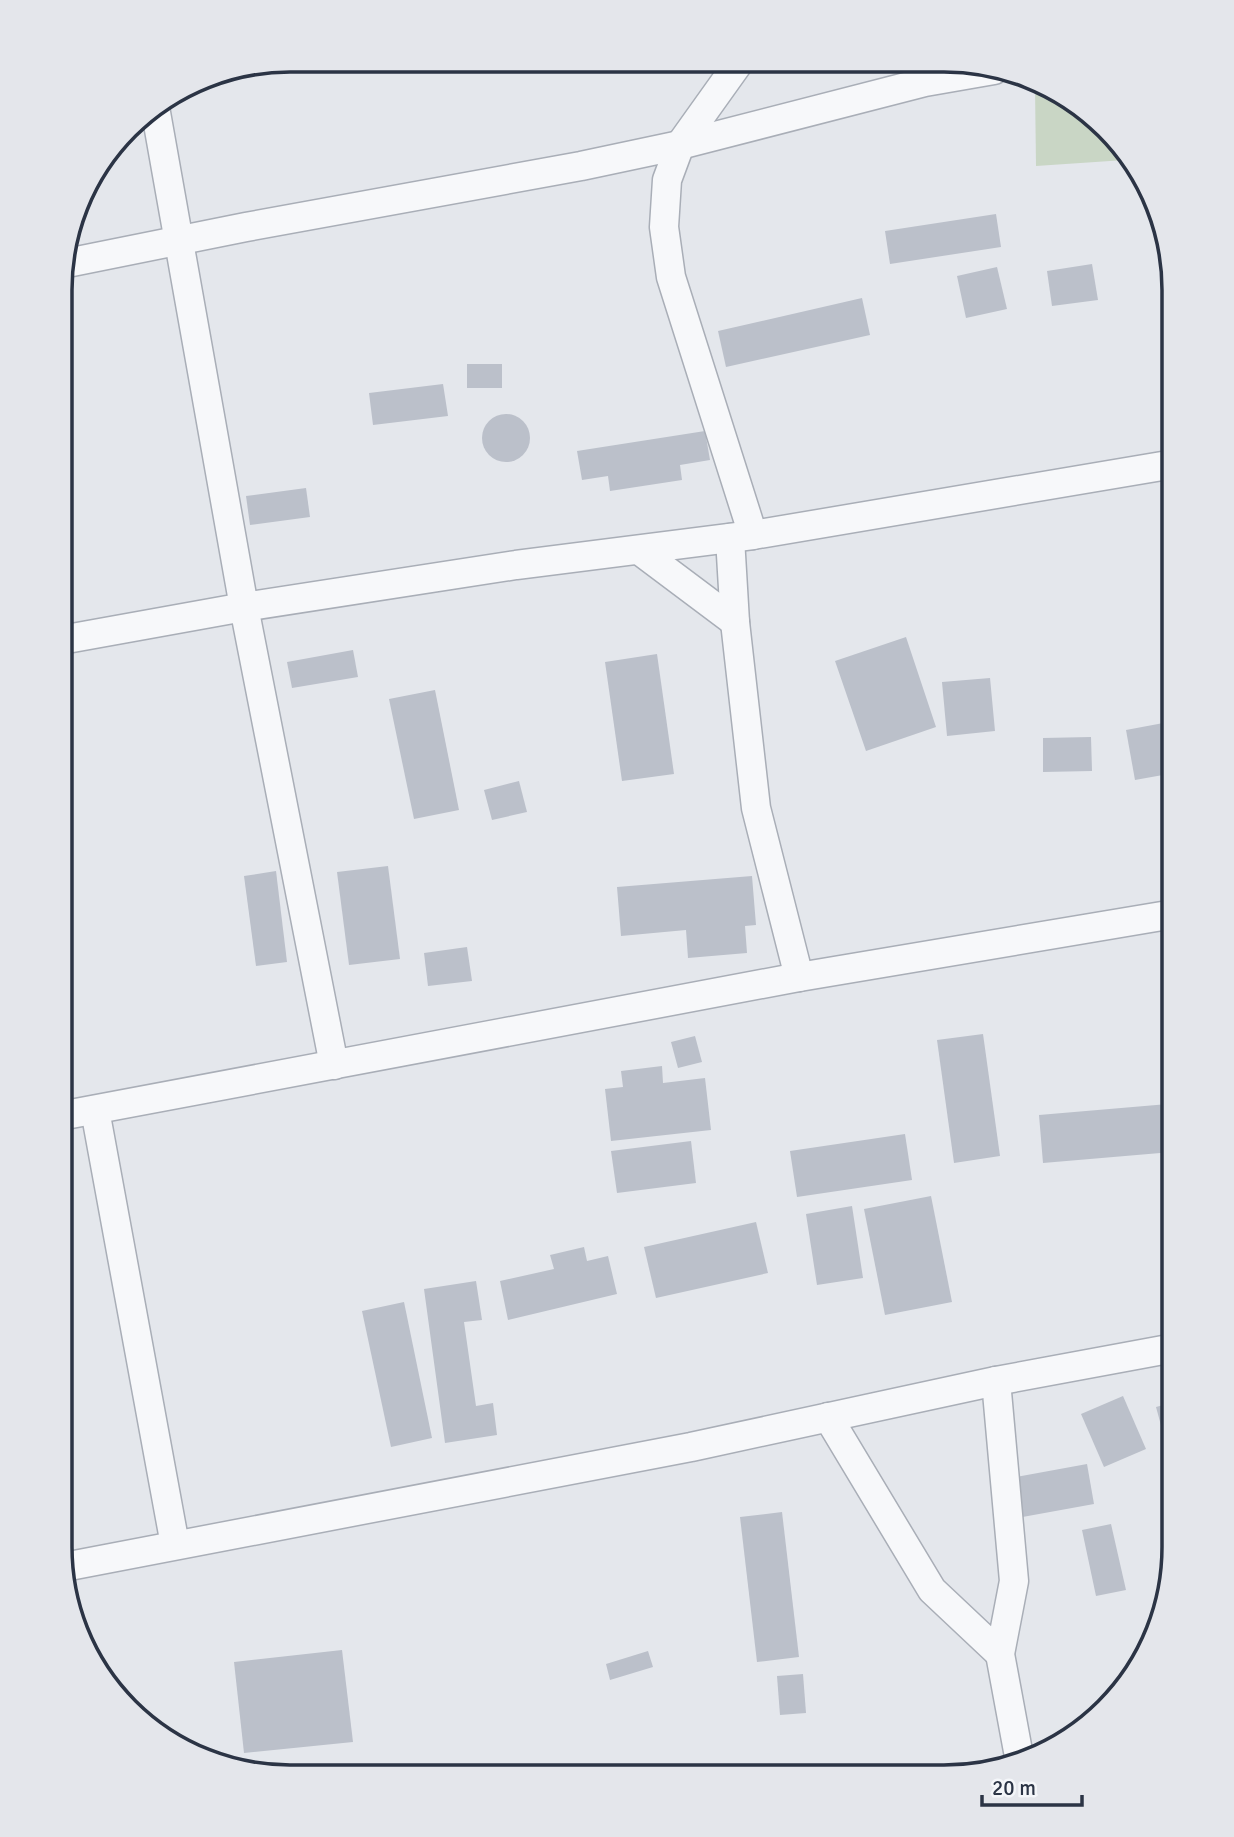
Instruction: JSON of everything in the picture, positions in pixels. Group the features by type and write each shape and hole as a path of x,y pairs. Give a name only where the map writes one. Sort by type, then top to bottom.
{"street":[{"path":"732,72 680,145 667,180 664,227 671,277 741,537 735,622 756,808 799,977"},
{"path":"74,262 680,145 925,82 972,74"},
{"path":"157,117 244,607 334,1065"},
{"path":"72,638 244,607 516,565 741,537 1162,466"},
{"path":"639,550 735,622"},
{"path":"72,1114 799,977 1162,916"},
{"path":"95,1110 175,1545"},
{"path":"73,1565 691,1447 996,1381 1162,1350"},
{"path":"996,1381 1014,1581 1000,1654 1018,1752"},
{"path":"828,1416 932,1590 1000,1654"}],"green space":[{"path":"1035,92 1077,117 1119,160 1036,166"}],"building":[{"path":"996,214 1001,247 890,264 885,231"},
{"path":"1092,264 1098,300 1052,306 1047,271"},
{"path":"997,267 1007,309 966,318 957,276"},
{"path":"862,298 870,335 726,367 718,331"},
{"path":"467,364 502,364 502,388 467,388"},
{"path":"443,384 448,416 373,425 369,393"},
{"path":"506,414 523,421 530,438 523,455 506,462 489,455 482,438 489,421"},
{"path":"705,431 710,460 680,465 682,480 610,491 608,476 582,480 577,451"},
{"path":"306,488 310,517 250,525 246,496"},
{"path":"906,637 936,727 866,751 835,661"},
{"path":"353,650 358,677 292,688 287,662"},
{"path":"657,654 674,774 622,781 605,662"},
{"path":"990,678 995,731 947,736 942,682"},
{"path":"435,690 459,810 414,819 389,699"},
{"path":"1162,723 1162,775 1135,780 1126,730"},
{"path":"1091,737 1092,771 1043,772 1043,738"},
{"path":"519,781 527,812 492,820 484,790"},
{"path":"388,866 400,959 349,965 337,872"},
{"path":"276,871 287,962 256,966 244,876"},
{"path":"752,876 756,925 745,926 747,953 688,958 686,930 621,936 617,887"},
{"path":"467,947 472,981 428,986 424,953"},
{"path":"983,1034 1000,1156 954,1163 937,1040"},
{"path":"695,1036 702,1062 678,1068 671,1042"},
{"path":"662,1066 663,1083 705,1078 711,1130 611,1141 605,1089 623,1087 621,1071"},
{"path":"1162,1105 1162,1153 1043,1163 1039,1115"},
{"path":"905,1134 912,1180 797,1197 790,1151"},
{"path":"691,1141 696,1183 617,1193 611,1151"},
{"path":"931,1196 952,1302 885,1315 864,1209"},
{"path":"852,1206 863,1278 817,1285 806,1214"},
{"path":"756,1222 768,1273 656,1298 644,1247"},
{"path":"584,1247 587,1261 608,1256 617,1294 508,1320 500,1281 554,1269 550,1255"},
{"path":"476,1281 482,1320 464,1322 476,1406 493,1403 497,1435 445,1443 424,1289"},
{"path":"404,1302 432,1438 391,1447 362,1311"},
{"path":"1123,1396 1146,1449 1104,1467 1081,1414"},
{"path":"1162,1405 1162,1429 1156,1407"},
{"path":"1087,1464 1094,1504 1017,1518 1010,1478"},
{"path":"782,1512 799,1657 757,1662 740,1517"},
{"path":"1111,1524 1126,1590 1096,1596 1082,1530"},
{"path":"342,1650 353,1742 244,1753 234,1662"},
{"path":"648,1651 653,1667 610,1680 606,1664"},
{"path":"803,1674 806,1713 780,1715 777,1676"}]}
